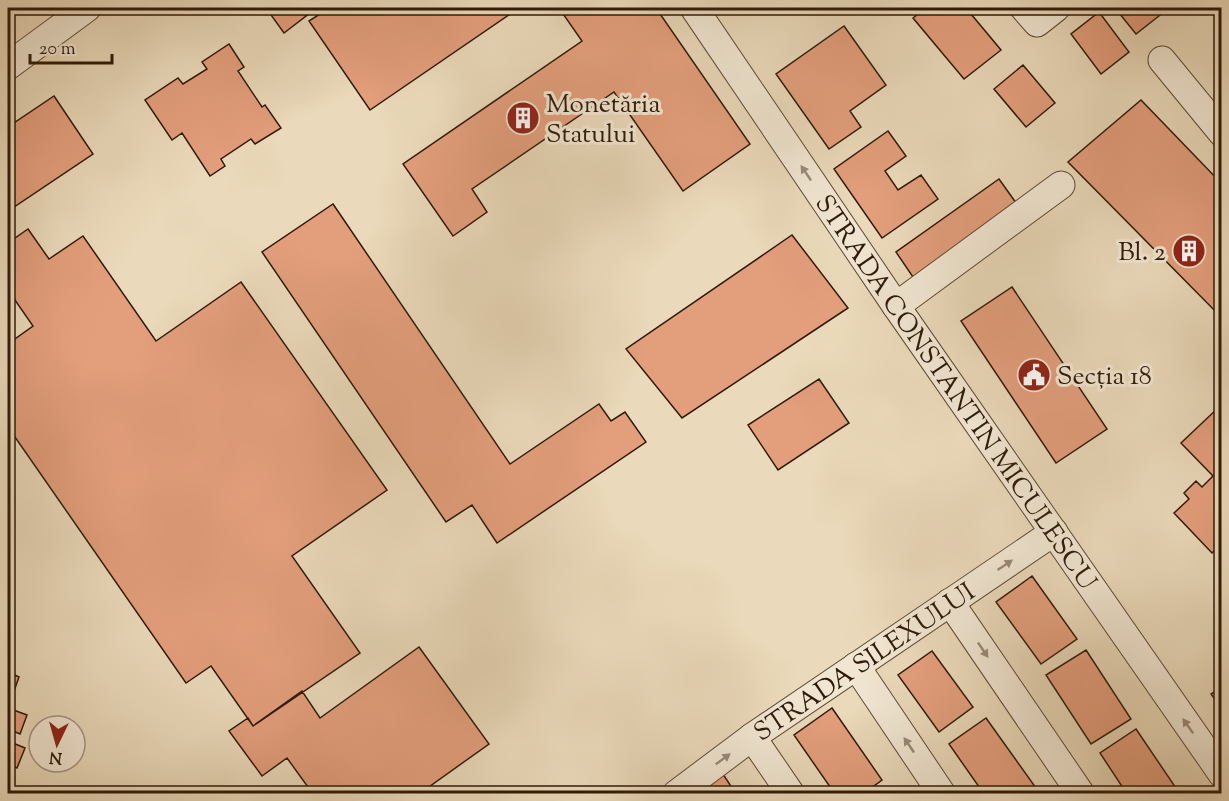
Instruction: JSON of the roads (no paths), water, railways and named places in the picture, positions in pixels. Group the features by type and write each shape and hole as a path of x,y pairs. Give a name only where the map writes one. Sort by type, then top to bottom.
{"street":[{"path":"8,66 87,8"},
{"name":"STRADA CONSTANTIN MICULESCU","path":"694,8 896,306 1221,774"},
{"path":"1024,8 1037,23 1056,8"},
{"path":"1162,60 1221,133"},
{"path":"896,306 1061,185"},
{"name":"STRADA SILEXULUI","path":"676,794 752,737 1054,532"},
{"path":"950,602 1081,794"},
{"path":"856,666 942,794"},
{"path":"752,737 791,794"}],"place":[{"name":"Monetăria Statului","path":"523,118"},
{"name":"Bl. 2","path":"1189,251"},
{"name":"Secția 18","path":"1034,375"}]}
